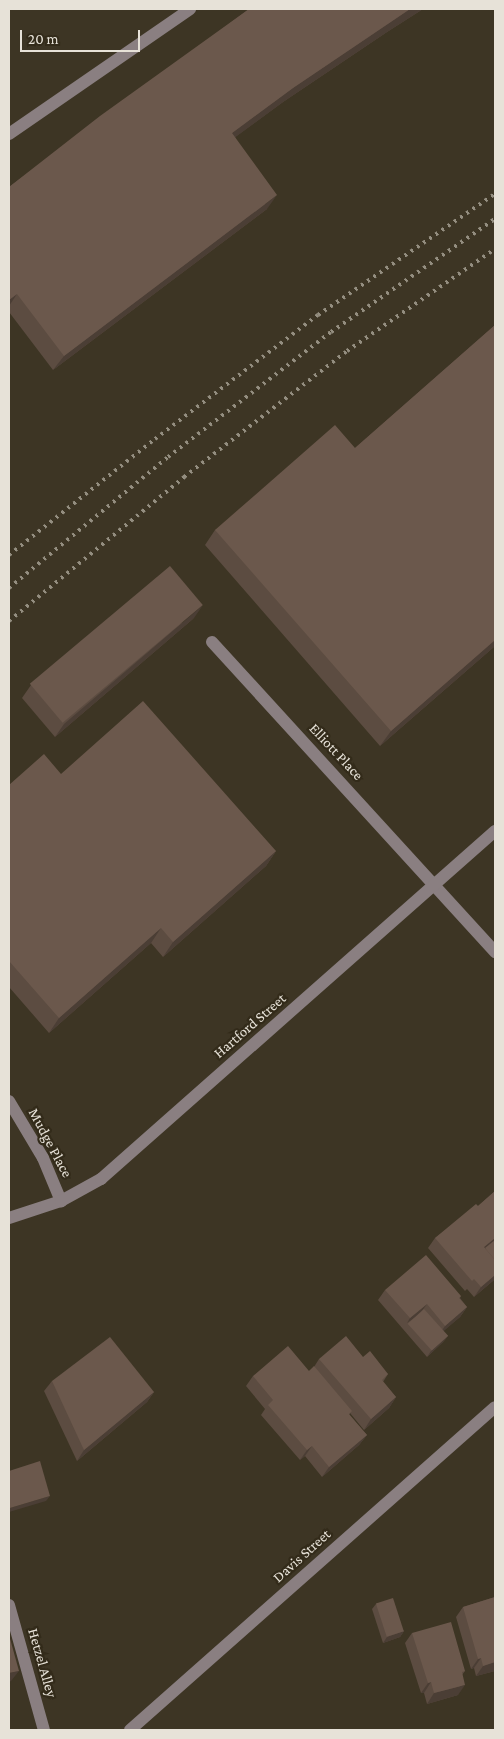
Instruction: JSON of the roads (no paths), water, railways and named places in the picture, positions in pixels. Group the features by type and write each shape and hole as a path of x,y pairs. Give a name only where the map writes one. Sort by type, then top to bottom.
{"street":[{"path":"9,134 190,9"},
{"name":"Elliott Place","path":"212,642 436,884 495,952"},
{"name":"Hartford Street","path":"9,1218 61,1201 101,1178 495,831"},
{"name":"Mudge Place","path":"9,1101 43,1158 61,1201"},
{"name":"Davis Street","path":"130,1730 495,1407"},
{"name":"Hetzel Alley","path":"9,1606 44,1730"}],"railway":[{"path":"9,555 155,439 318,315 495,194"},
{"path":"9,588 168,457 331,332 495,219"},
{"path":"9,621 184,477 347,351 495,249"}]}
